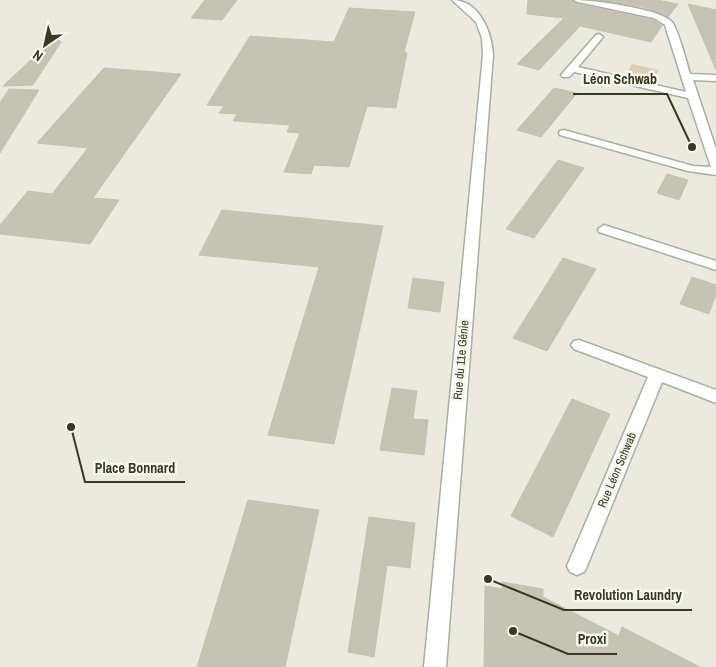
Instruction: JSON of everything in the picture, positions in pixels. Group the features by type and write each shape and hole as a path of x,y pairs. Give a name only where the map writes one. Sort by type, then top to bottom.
{"street":[{"name":"Rue du 11e Génie","path":"435,667 485,82 489,54 485,34 475,15 456,0"},
{"path":"578,0 657,16 669,24 692,96 713,148 716,166"},
{"path":"600,37 568,71 692,96"},
{"path":"686,77 716,78"},
{"path":"564,133 692,169 716,171"},
{"path":"604,229 716,266"},
{"path":"579,345 716,397"},
{"name":"Rue Léon Schwab","path":"577,566 657,374"}],"shaded area":[{"path":"632,64 659,70 654,80 626,74"}],"building":[{"path":"205,0 237,0 222,20 191,18"},
{"path":"528,0 572,0 578,4 653,20 662,26 651,42 580,26 539,70 517,64 564,18 527,14"},
{"path":"598,0 657,0 678,4 668,17 642,7"},
{"path":"688,4 716,10 716,70"},
{"path":"349,8 415,12 404,52 407,53 396,108 367,106 349,167 314,165 311,174 284,172 300,133 287,132 290,125 233,121 237,114 219,113 224,106 207,105 250,36 334,42"},
{"path":"55,37 61,42 33,85 3,86"},
{"path":"104,68 181,74 93,198 119,200 90,244 0,234 0,225 28,191 52,194 88,148 37,143"},
{"path":"554,88 577,93 541,137 517,130"},
{"path":"9,89 39,90 0,153 0,103"},
{"path":"558,160 584,168 534,238 506,229"},
{"path":"667,174 688,180 679,200 657,193"},
{"path":"222,210 383,226 334,444 268,435 319,267 199,255"},
{"path":"563,258 596,269 547,351 513,338"},
{"path":"692,277 716,285 716,294 709,314 680,304"},
{"path":"413,278 444,282 440,312 408,308"},
{"path":"392,388 417,391 413,419 428,420 424,455 380,450"},
{"path":"572,399 610,414 553,537 511,516"},
{"path":"248,500 319,510 285,667 197,667"},
{"path":"369,517 415,523 410,568 387,565 374,657 348,652"},
{"path":"502,582 543,589 543,597 619,636 622,627 700,667 484,667 485,586 502,589"}],"place":[{"name":"Léon Schwab","path":"692,147"},
{"name":"Place Bonnard","path":"71,427"},
{"name":"Revolution Laundry","path":"488,579"},
{"name":"Proxi","path":"513,631"}]}
